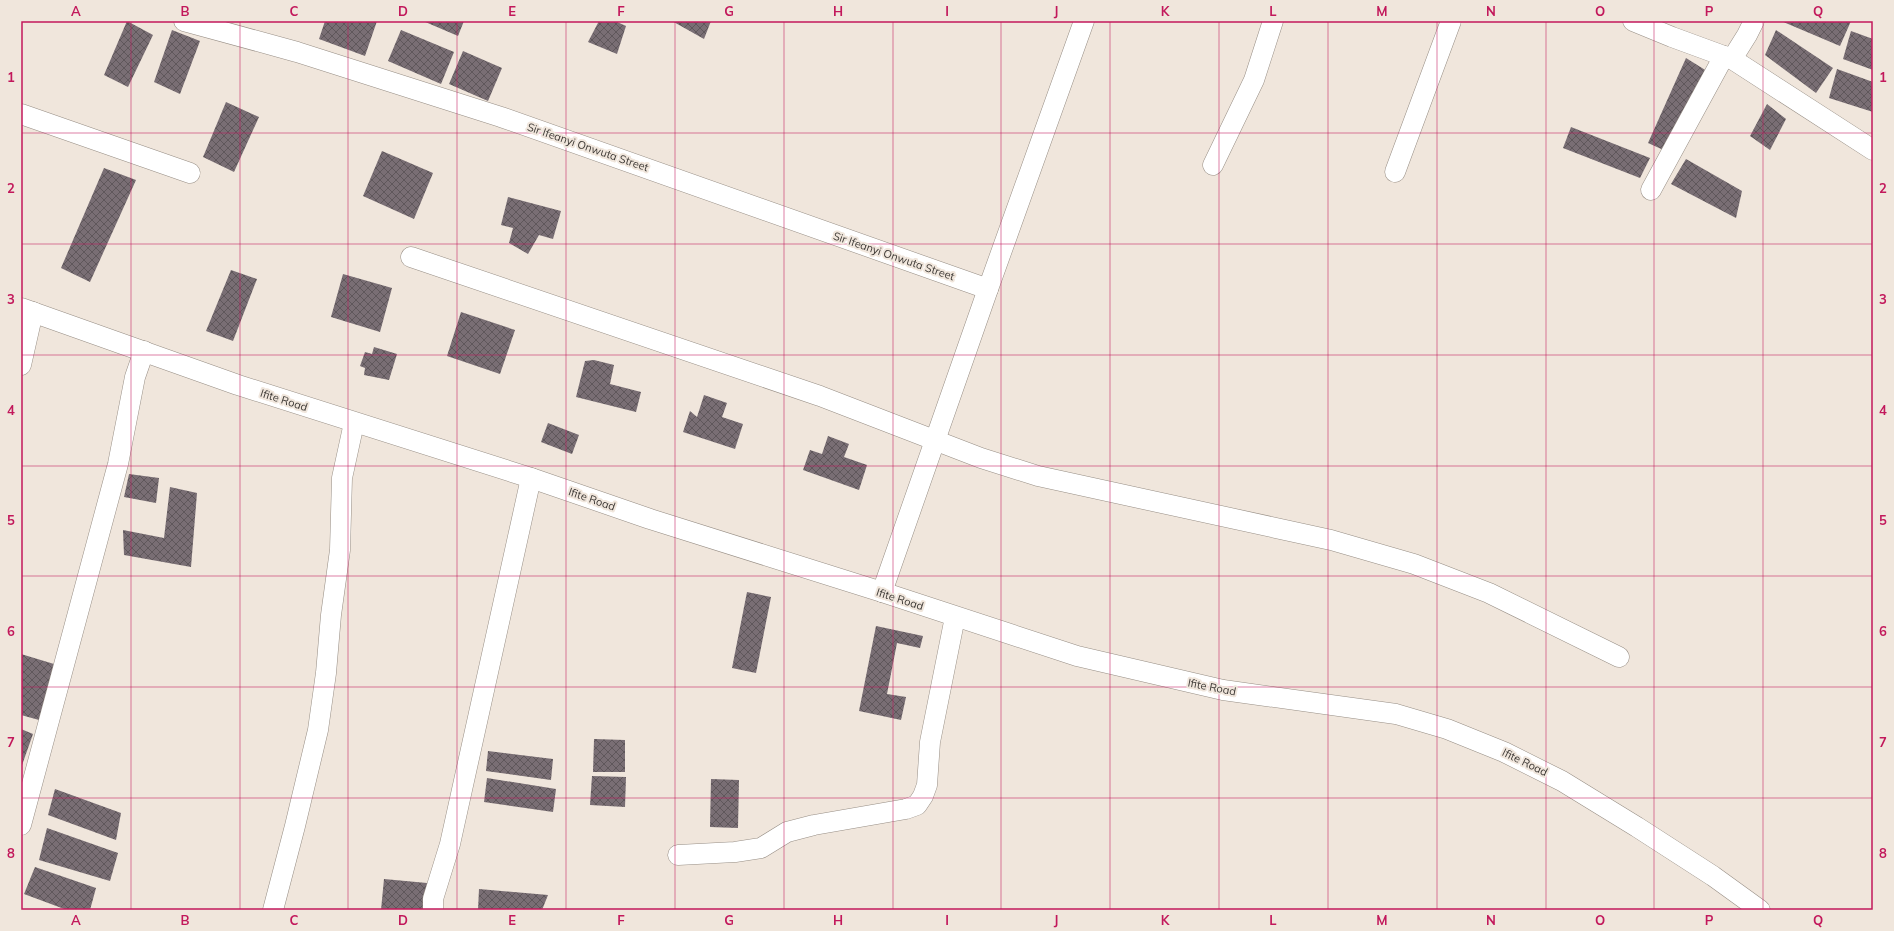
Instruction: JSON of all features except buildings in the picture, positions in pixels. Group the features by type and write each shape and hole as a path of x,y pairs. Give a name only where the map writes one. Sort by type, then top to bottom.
{"street":[{"name":"Sir Ifeanyi Onwuta Street","path":"184,21 297,52 501,117 988,289"},
{"path":"882,592 1084,21"},
{"path":"1213,165 1254,80 1273,21"},
{"path":"1633,21 1728,57 1873,150"},
{"path":"1651,190 1728,57 1754,21"},
{"path":"1395,172 1447,22"},
{"path":"21,114 190,173"},
{"path":"411,257 820,396 980,458 1038,476 1331,540 1414,564 1490,593 1619,657"},
{"path":"21,365 27,310"},
{"name":"Ifite Road","path":"27,310 238,385 531,478 650,519 882,592 1077,656 1223,690 1396,714 1447,728 1504,752 1562,781 1638,826 1713,876 1760,910"},
{"path":"21,825 118,464 135,376 144,351"},
{"path":"273,910 318,730 340,550 342,478 354,423"},
{"path":"433,910 433,899 450,844 531,478"},
{"path":"678,855 735,852 761,848 787,832 814,825 906,809 917,805 923,796 927,785 930,742 955,617"}]}
